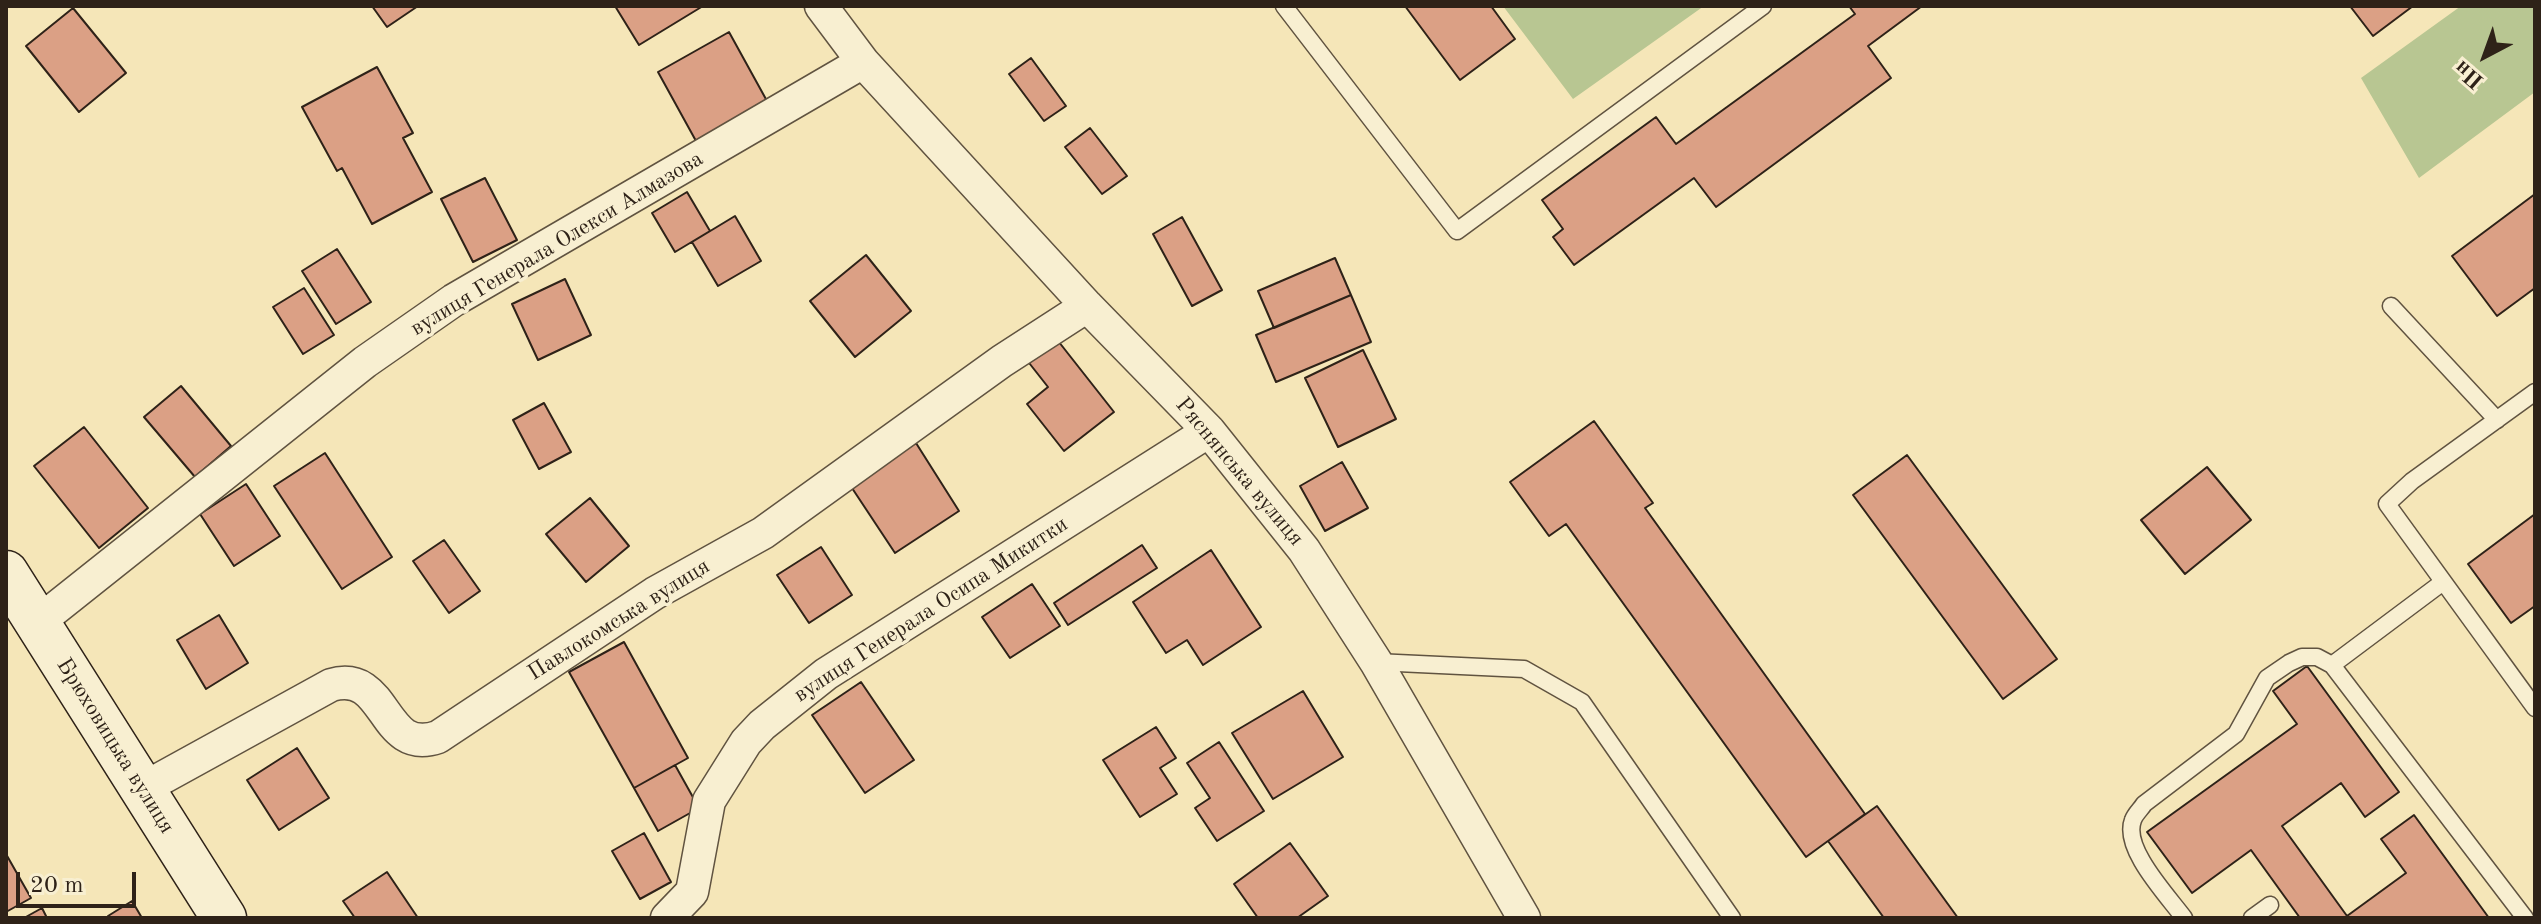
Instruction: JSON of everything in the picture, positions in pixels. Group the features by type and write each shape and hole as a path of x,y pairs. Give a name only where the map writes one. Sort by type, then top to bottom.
{"main road":[{"name":"Брюховицька вулиця","path":"6,573 224,918"}],"street":[{"name":"Ряснянська вулиця","path":"821,6 863,62 1087,306 1209,431 1304,550 1376,662 1524,918"},
{"name":"вулиця Генерала Олекси Алмазова","path":"37,623 365,362 454,300 863,62"},
{"name":"Павлокомська вулиця","path":"142,789 331,685 345,681 359,684 370,692 398,730 409,739 424,741 438,737 655,593 763,533 1002,361 1087,306"},
{"name":"вулиця Генерала Осипа Микитки","path":"667,918 692,892 709,801 746,742 762,725 826,674 1209,431"}],"lane":[{"path":"1284,6 1457,231 1763,6"},
{"path":"2391,306 2497,420"},
{"path":"2535,392 2412,481 2387,504 2443,582 2530,690 2535,708"},
{"path":"2332,665 2443,582"},
{"path":"2184,918 2137,854 2131,836 2133,818 2144,804 2236,734 2267,678 2302,657 2317,657 2332,665 2525,918"},
{"path":"1376,662 1524,669 1582,702 1732,918"},
{"path":"2252,918 2270,905"}],"green space":[{"path":"1503,6 1704,6 1573,99"},
{"path":"2461,6 2535,6 2535,92 2419,178 2361,78"}],"building":[{"path":"372,6 418,6 387,27"},
{"path":"615,6 703,6 639,45"},
{"path":"1405,6 1491,6 1515,39 1460,80"},
{"path":"1849,6 1922,6 1868,46 1891,78 1716,207 1694,178 1574,265 1553,237 1563,229 1542,200 1656,117 1676,144 1855,14"},
{"path":"2350,6 2413,6 2373,36"},
{"path":"73,8 126,73 79,112 26,46"},
{"path":"729,32 767,101 696,141 658,72"},
{"path":"1031,58 1066,106 1044,121 1009,74"},
{"path":"377,67 413,133 403,138 432,192 372,224 342,168 337,171 302,107"},
{"path":"1090,128 1127,176 1102,194 1065,147"},
{"path":"485,178 517,240 473,262 441,199"},
{"path":"687,192 710,231 675,252 652,213"},
{"path":"2535,194 2535,288 2497,316 2452,256"},
{"path":"735,216 761,261 718,286 692,242"},
{"path":"1182,217 1222,290 1192,306 1153,234"},
{"path":"337,249 371,302 336,324 302,271"},
{"path":"866,255 911,311 855,357 810,301"},
{"path":"1335,258 1351,295 1274,328 1258,291"},
{"path":"565,279 591,335 538,360 512,304"},
{"path":"304,288 334,335 303,354 273,307"},
{"path":"1351,295 1371,342 1276,382 1256,335"},
{"path":"1055,337 1114,412 1064,451 1027,404 1048,387 1026,359"},
{"path":"1363,350 1396,419 1338,447 1305,378"},
{"path":"181,386 231,446 195,477 144,417"},
{"path":"544,403 571,452 539,469 513,420"},
{"path":"1594,421 1653,503 1645,508 1865,814 1806,857 1566,524 1549,536 1510,482"},
{"path":"84,427 148,508 99,548 34,466"},
{"path":"916,443 959,511 895,553 850,485"},
{"path":"325,453 392,557 342,589 274,486"},
{"path":"1907,455 2057,659 2003,699 1853,495"},
{"path":"1342,462 1368,508 1325,531 1300,486"},
{"path":"2207,467 2251,520 2185,574 2141,520"},
{"path":"246,484 280,536 234,566 200,514"},
{"path":"590,498 629,546 586,582 546,534"},
{"path":"2535,514 2535,606 2511,623 2468,564"},
{"path":"444,540 480,591 449,613 413,561"},
{"path":"1142,545 1157,568 1068,625 1054,603"},
{"path":"821,547 852,595 809,623 777,575"},
{"path":"1211,550 1261,627 1203,665 1187,640 1166,653 1133,602"},
{"path":"1032,584 1060,626 1010,658 982,617"},
{"path":"219,615 248,663 206,689 177,640"},
{"path":"624,642 688,758 634,788 569,672"},
{"path":"2307,666 2399,792 2365,817 2341,783 2282,826 2347,916 2406,873 2381,839 2414,815 2489,918 2300,918 2251,850 2192,893 2147,832 2297,724 2273,691"},
{"path":"861,682 914,760 865,793 812,715"},
{"path":"1303,691 1343,757 1273,799 1232,733"},
{"path":"1156,727 1176,758 1160,768 1177,794 1140,817 1103,760"},
{"path":"1219,742 1264,811 1217,841 1195,808 1210,798 1187,763"},
{"path":"297,748 329,798 279,830 247,780"},
{"path":"675,765 699,808 658,831 634,788"},
{"path":"1877,806 1958,918 1884,918 1828,841"},
{"path":"644,833 671,882 640,899 612,851"},
{"path":"1290,843 1328,896 1297,918 1258,918 1234,884"},
{"path":"6,854 31,898 6,912"},
{"path":"387,872 418,918 355,918 343,901"},
{"path":"132,901 142,918 109,918 108,916"},
{"path":"42,908 47,918 24,918"}]}
